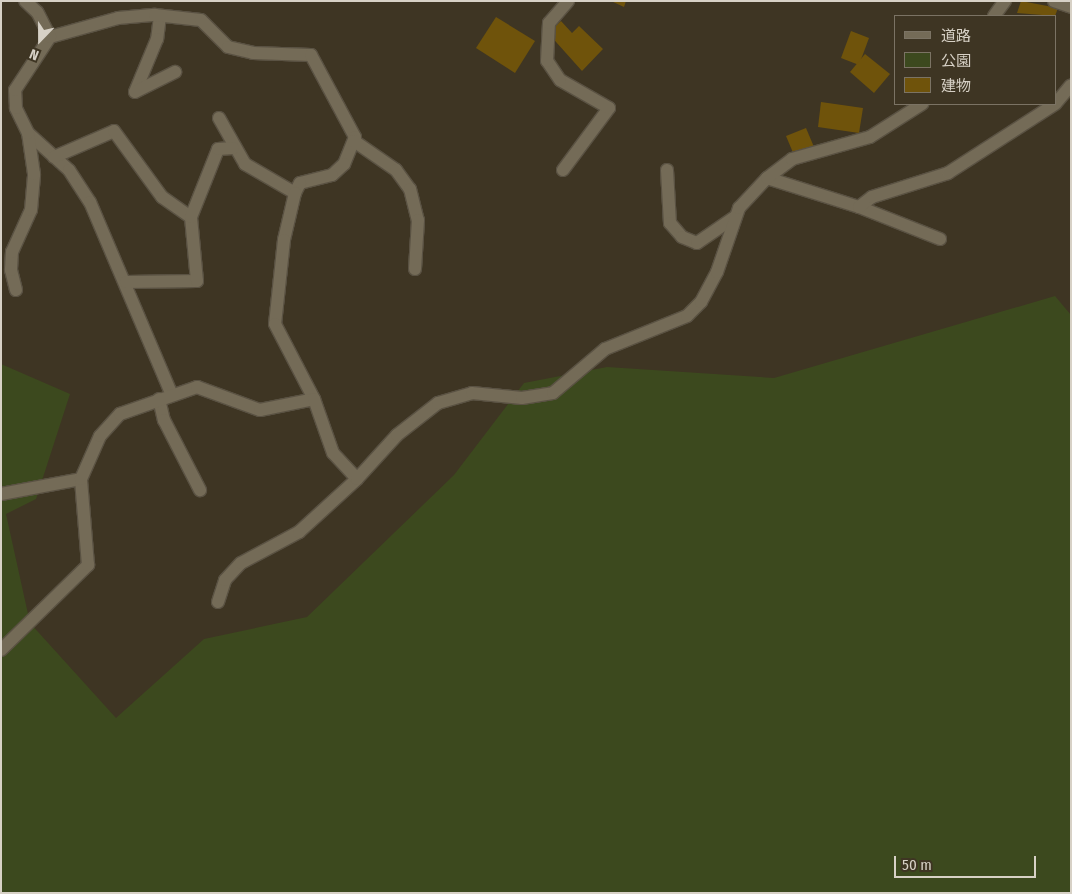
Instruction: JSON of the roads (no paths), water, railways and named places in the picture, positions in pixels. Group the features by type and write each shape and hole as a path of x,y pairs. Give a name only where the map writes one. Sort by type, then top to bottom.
{"street":[{"path":"25,1 38,12 50,37"},
{"path":"563,170 609,108 560,80 547,61 549,23 568,1"},
{"path":"995,15 1005,1"},
{"path":"1054,1 1071,7"},
{"path":"160,16 157,39 135,92 175,72"},
{"path":"172,395 126,282 90,202 54,156 28,132 16,108 15,90 50,37 118,18 160,16 201,20 228,47 253,53 311,56 354,141 396,170 410,189 418,220 415,269"},
{"path":"1057,101 1071,85"},
{"path":"666,170 670,223 682,237 697,243 735,217 767,178 792,159 870,138 920,105"},
{"path":"859,207 872,196 948,173 1052,105"},
{"path":"219,118 233,148 245,164 295,193"},
{"path":"54,156 114,131 162,197 191,217"},
{"path":"16,290 10,270 12,252 32,201 28,132"},
{"path":"354,141 344,164 332,175 300,183 295,193 284,240 275,324 314,399 333,453 358,478"},
{"path":"126,282 197,281 191,217 218,149 233,148"},
{"path":"767,178 859,207 940,239"},
{"path":"218,602 225,580 241,563 299,532 358,478 397,435 438,403 472,392 522,398 553,392 606,349 687,316 701,302 717,272 735,217"},
{"path":"1,650 88,565 81,479 100,436 120,414 159,399 197,388 260,410 314,399"},
{"path":"159,399 164,420 200,490"},
{"path":"1,494 81,479"}]}
